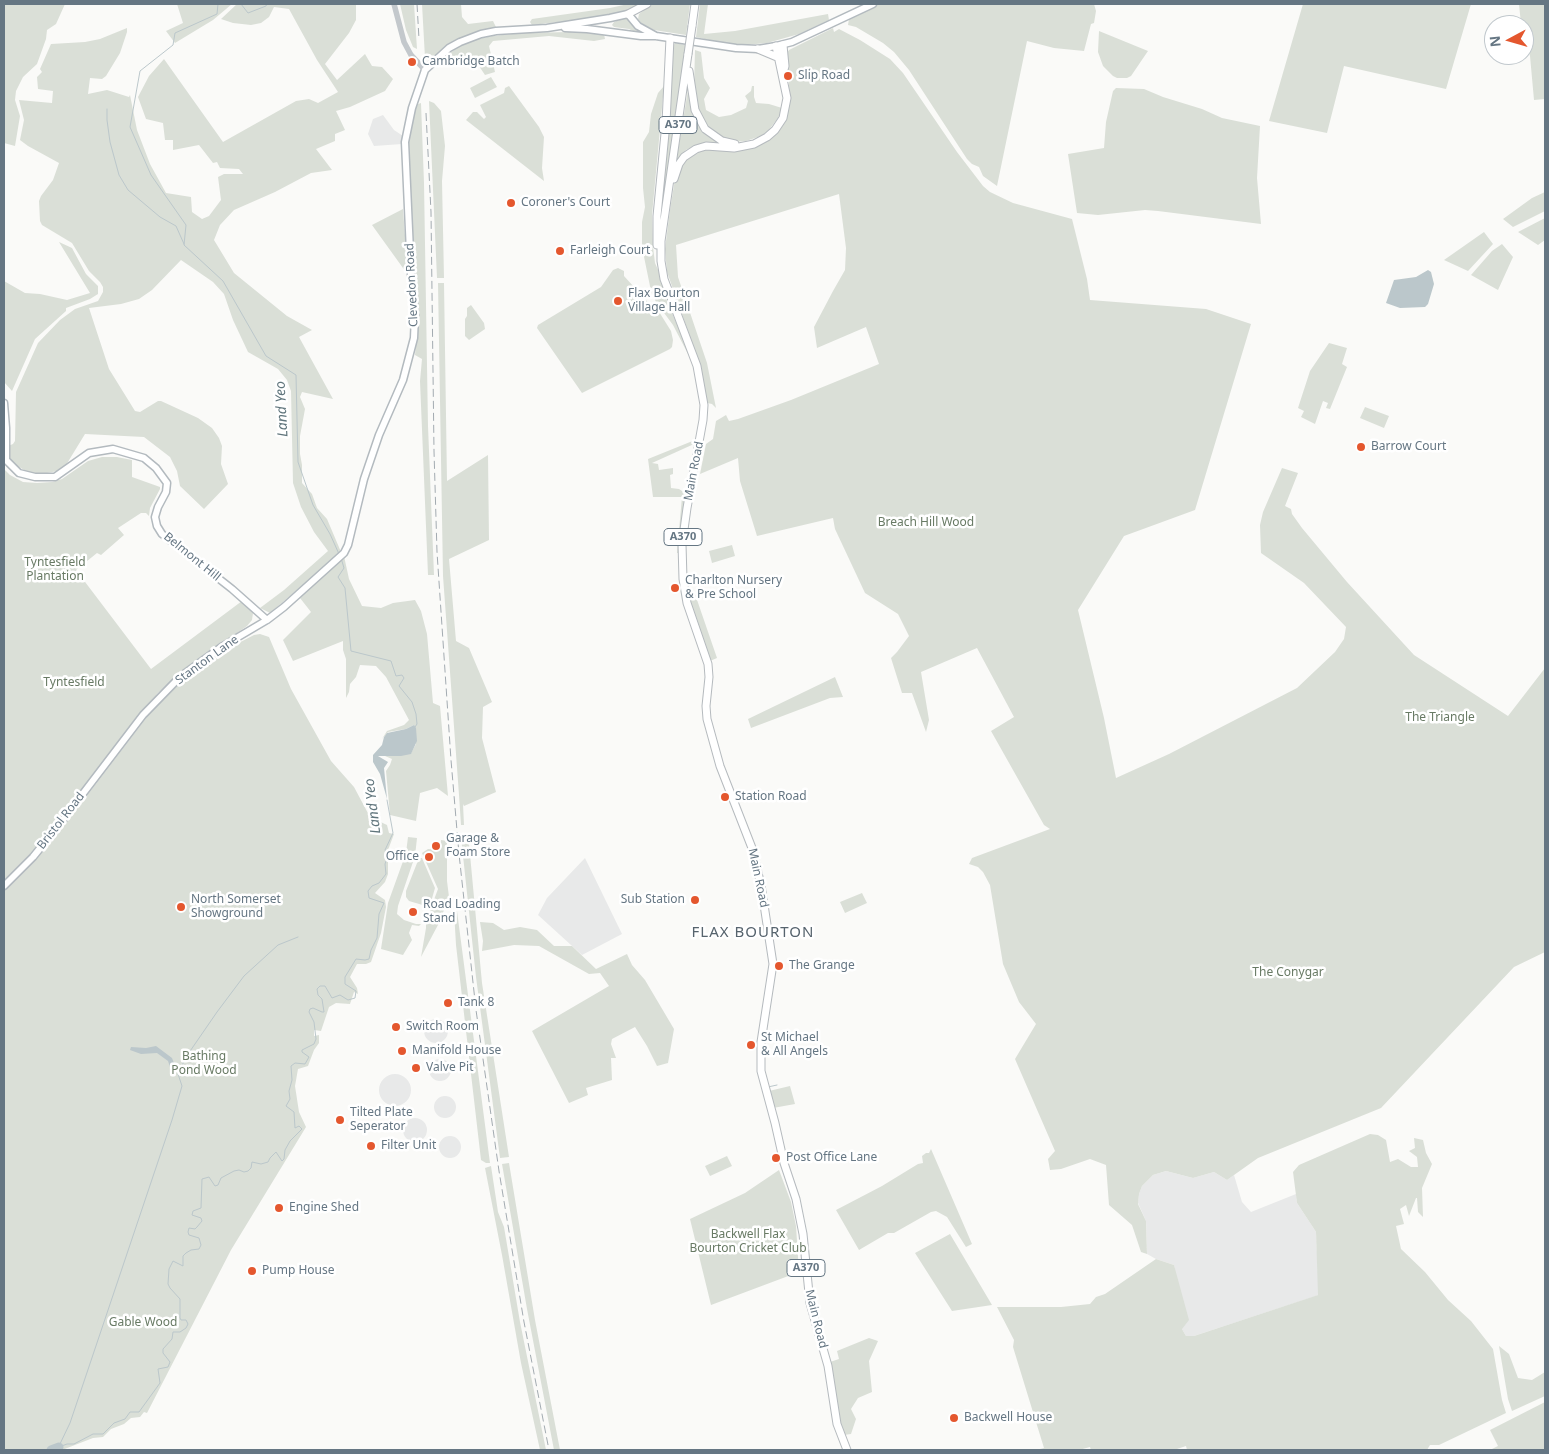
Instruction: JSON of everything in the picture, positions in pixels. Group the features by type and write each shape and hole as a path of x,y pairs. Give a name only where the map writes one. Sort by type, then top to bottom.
{"main road":[{"path":"628,14 647,4"},
{"name":"A370","path":"661,261 661,241 695,4"},
{"name":"Clevedon Road","path":"547,28 586,29 656,36 736,48 758,49 780,46 873,4"},
{"name":"Clevedon Road","path":"267,620 340,557 348,545 364,479 379,435 403,380 414,338 415,315 405,156 407,128 425,70 449,48 481,34 547,28 628,14 638,26 656,36"},
{"name":"Clevedon Road","path":"610,18 608,26 611,28 641,36"},
{"path":"661,261 657,245 657,216 666,123 670,38"},
{"path":"668,196 679,164 691,152 706,146 734,148 754,144 767,137 774,130 782,118 787,98 783,74 777,57 780,46"},
{"path":"780,46 784,66 783,74"},
{"path":"758,49 777,57"},
{"path":"688,54 692,97 705,129 722,141 745,146"},
{"name":"Main Road","path":"661,261 664,279 697,366 703,394 703,420 682,544 683,579 687,603 708,664 707,720 720,766 752,848 761,882 773,964 761,1042 761,1071 784,1163 798,1208 803,1234 810,1302 828,1366 833,1408 847,1450"},
{"name":"Belmont Hill","path":"4,403 6,460 19,473 35,477 55,477 89,453 113,449 144,458 156,468 167,483 166,492 158,506 155,517 157,526 162,534 232,589 267,620"},
{"name":"Stanton Lane","path":"115,753 143,715 180,677 223,646 267,620"},
{"name":"Bristol Road","path":"4,886 38,851 115,753"}],"street":[{"path":"394,4 404,42 411,55 425,70"}],"shaded area":[{"path":"383,115 394,130 403,136 402,144 374,146 368,134 373,119"},
{"path":"1428,270 1431,272 1434,284 1428,304 1425,307 1400,308 1386,303 1394,280 1416,277"},
{"path":"414,725 417,741 411,754 378,756 388,762 384,768 387,799 380,774 373,762 373,755 382,745 387,733 406,729"},
{"path":"585,858 622,934 582,955 538,915 547,898"},
{"path":"436,1019 444,1023 448,1031 444,1039 436,1043 428,1039 424,1031 428,1023"},
{"path":"156,1046 172,1058 175,1066 170,1067 168,1061 157,1053 141,1054 130,1050 131,1047 146,1048"},
{"path":"440,1059 448,1062 451,1070 448,1078 440,1081 432,1078 429,1070 432,1062"},
{"path":"395,1074 401,1075 406,1079 410,1084 410,1096 406,1101 401,1105 395,1106 389,1105 384,1101 380,1096 379,1090 380,1084 384,1079 389,1075"},
{"path":"441,1096 449,1096 456,1103 456,1111 449,1118 441,1118 434,1111 434,1103"},
{"path":"415,1118 420,1119 426,1125 426,1135 420,1141 415,1142 410,1141 404,1135 403,1130 404,1125 410,1119"},
{"path":"446,1136 454,1136 461,1143 461,1151 454,1158 446,1158 439,1151 439,1143"},
{"path":"1166,1171 1193,1178 1214,1172 1227,1180 1234,1175 1242,1202 1251,1212 1296,1194 1297,1203 1316,1232 1319,1295 1194,1336 1186,1336 1182,1329 1174,1265 1147,1254 1146,1221 1138,1203 1142,1186 1153,1175"}],"green space":[{"path":"4,4 65,4 56,24 47,30 46,39 37,64 23,77 16,91 15,100 20,116 15,146 4,143"},
{"path":"177,4 232,4 213,20 175,43 166,31 183,23"},
{"path":"237,4 356,4 356,20 349,33 325,64 337,80 365,54 372,66 382,67 393,79 385,91 350,107 336,111 345,130 335,134 335,141 316,149 332,170 311,173 275,192 234,210 220,225 214,240 234,273 287,316 312,330 299,337 333,399 302,392 300,397 305,409 300,436 300,454 302,483 312,494 317,508 327,519 341,552 270,613 260,608 284,590 328,551 314,532 301,507 293,483 291,391 287,380 278,369 248,352 233,320 224,294 213,282 181,260 152,290 139,299 121,304 89,308 109,369 135,411 140,412 161,401 198,418 212,428 222,446 221,464 228,484 204,509 180,486 177,471 170,457 144,437 85,434 63,470 47,473 29,473 16,465 9,460 8,446 15,441 16,392 38,343 60,320 75,309 98,301 103,292 100,282 89,271 72,243 42,225 40,221 39,201 53,180 59,163 20,140 24,120 19,100 52,103 53,91 38,89 37,77 42,72 40,69 51,44 100,39 127,28 120,53 106,76 102,79 90,78 88,94 107,90 129,97 130,95 137,130 150,164 166,193 191,197 192,212 202,219 209,216 221,200 218,177 224,174 243,174 239,169 220,168 217,162 213,163 199,145 173,150 173,140 165,140 163,123 146,119 138,97 149,76 164,59 223,142 296,101 309,99 318,103 338,92 317,60 289,9 274,7 269,17 261,23 251,25 233,23 221,19"},
{"path":"400,4 414,4 417,49 413,47 406,30"},
{"path":"422,4 461,4 462,17 468,24 493,21 496,27 476,32 454,41 432,58 425,58"},
{"path":"628,4 640,4 619,13 601,17 532,25 530,22 532,19"},
{"path":"652,4 690,4 686,35 654,30 641,23 638,19 639,14"},
{"path":"700,4 708,4 704,34 735,31 828,14 829,20 799,34 767,43 745,45 722,43 696,37"},
{"path":"878,4 1094,4 1096,11 1094,23 1091,24 1084,51 1054,48 1027,41 997,186 983,176 979,167 967,159 909,70 894,52 856,27 848,25 851,17"},
{"path":"1303,4 1471,4 1446,89 1344,66 1327,133 1269,121"},
{"path":"1519,4 1545,4 1545,99 1534,100 1531,65 1534,65 1534,15 1520,15"},
{"path":"624,18 649,34 639,34 629,29 612,25 614,22"},
{"path":"833,28 834,32 839,29 890,59 903,73 957,152 983,186 990,192 1013,203 1072,219 1087,279 1090,300 1206,309 1251,324 1195,510 1124,536 1078,610 1104,718 1116,778 1169,754 1297,688 1335,652 1344,639 1346,627 1304,583 1261,553 1260,525 1263,512 1282,468 1298,473 1285,506 1291,509 1292,514 1302,528 1347,582 1414,655 1508,716 1545,668 1545,952 1514,967 1381,1108 1258,1158 1227,1180 1214,1172 1193,1178 1166,1171 1153,1175 1142,1186 1138,1204 1146,1221 1147,1254 1141,1252 1132,1225 1109,1205 1106,1165 1090,1159 1061,1169 1050,1170 1048,1159 1055,1151 1015,1059 1036,1024 1019,1002 1003,964 990,885 978,867 969,864 972,858 1050,829 1044,825 991,731 1014,717 977,648 921,672 929,720 926,732 912,693 902,693 891,658 909,636 898,614 865,593 835,529 833,518 757,536 740,481 738,458 700,474 706,444 713,439 716,421 726,415 729,421 738,419 791,400 879,364 866,327 817,348 814,327 845,270 846,248 839,194 676,245 678,277 707,363 716,408 712,404 707,403 700,365 667,272 665,249 670,210 675,179 682,162 697,149 754,146 771,138 783,124 790,102 787,53 789,50"},
{"path":"1099,31 1148,51 1131,76 1117,78 1103,66 1098,52"},
{"path":"570,32 604,34 605,39 594,41 549,36 493,41 489,46 495,72 485,75 475,60 457,59 438,66 437,63 458,47 473,40 522,33"},
{"path":"675,43 685,45 686,52 660,221 673,46"},
{"path":"695,50 701,52 704,78 710,88 704,99 706,110 719,117 731,115 746,108 748,101 745,96 754,86 756,103 782,108 778,118 768,131 761,136 746,141 733,142 726,140 705,126 697,109 694,87"},
{"path":"491,77 497,87 475,98 470,88"},
{"path":"509,86 539,127 544,137 542,168 544,181 466,120 473,112 477,112 484,119 486,117 480,105 504,93 505,88"},
{"path":"664,86 652,215 653,247 655,263 667,301 688,354 673,325 656,302 651,291 642,247 642,222 645,207 643,142 649,132 651,114 658,93"},
{"path":"1116,88 1144,89 1222,118 1260,126 1257,178 1261,224 1145,210 1098,215 1077,213 1068,154 1104,148 1106,122 1113,91"},
{"path":"688,90 692,110 718,142 700,144 686,150 676,163"},
{"path":"429,101 434,103 441,111 445,146 442,181 444,278 437,278"},
{"path":"421,103 428,426 434,575 428,575 420,381 422,359 415,355 418,323 407,154 413,113 418,104"},
{"path":"1545,192 1545,211 1513,227 1503,219 1532,198"},
{"path":"403,209 408,275 372,225"},
{"path":"1545,218 1545,240 1538,245 1518,232"},
{"path":"1484,232 1493,244 1468,271 1444,260"},
{"path":"59,242 72,248 86,274 98,286 98,294 66,308 66,311 35,339 12,391 4,382 4,281 25,293 67,300 90,293"},
{"path":"1502,244 1513,257 1498,290 1471,275 1492,251"},
{"path":"618,268 624,271 624,276 654,309 656,307 671,331 672,347 582,393 537,328 538,325 601,287 613,270"},
{"path":"438,283 444,283 447,481 488,455 489,540 449,559 456,641 469,648 492,702 483,707 482,738 496,792 464,806 463,804 464,825 461,825 443,576"},
{"path":"471,305 484,323 485,329 469,340 465,336 465,319 467,308"},
{"path":"1329,343 1347,348 1342,364 1347,367 1330,409 1326,408 1328,403 1323,401 1315,424 1301,417 1304,411 1298,408 1310,371"},
{"path":"1365,407 1389,416 1384,428 1360,418"},
{"path":"695,440 694,444 652,463 658,464 659,470 673,468 673,474 670,475 671,488 679,489 685,493 680,553 677,553 682,497 653,497 648,459"},
{"name":"Tyntesfield","path":"102,457 132,460 132,477 160,487 160,489 150,508 149,516 146,513 141,513 118,528 124,535 101,555 97,553 76,570 151,669 242,601 251,609 253,613 252,620 247,626 185,669 158,693 26,860 4,880 4,469 10,475 23,482 52,482 62,479 88,461"},
{"path":"732,545 735,556 712,563 709,551"},
{"path":"344,556 349,579 362,606 381,608 393,603 415,600 421,611 427,634 433,703 440,706 448,796 437,788 420,793 416,821 390,815 386,771 392,759 385,756 411,753 416,744 414,725 406,729 388,732 382,739 387,731 404,725 409,720 386,677 376,666 360,665 356,677 350,684 346,698 346,659 343,641 293,661 283,640 311,612 300,598"},
{"path":"695,594 717,658 710,661 688,596"},
{"path":"260,634 269,637 291,689 331,761 354,787 370,817 387,825 389,833 394,834 388,850 388,874 385,882 375,893 385,900 386,907 381,933 371,962 357,964 350,977 357,988 358,994 354,992 350,1004 336,1003 329,1007 321,1031 314,1030 314,1036 319,1035 319,1043 308,1066 298,1069 295,1086 299,1112 306,1127 231,1250 147,1413 144,1412 140,1417 131,1418 124,1424 111,1429 103,1437 93,1438 62,1450 4,1450 4,891 33,862 76,810 150,713 175,687 229,648 254,635"},
{"path":"835,677 843,697 830,698 751,728 748,719"},
{"path":"468,833 482,983 509,1157 500,1158 476,977 461,837 462,834"},
{"path":"408,837 417,838 415,856 397,914 404,920 421,924 419,926 412,925 409,933 412,940 403,955 381,949 388,903 406,853"},
{"path":"441,840 447,841 449,897 439,923 421,957 426,921 438,889 422,853 428,849 440,850"},
{"path":"419,858 422,858 435,888 431,902 426,906 409,901 406,897 406,891"},
{"path":"862,893 867,903 845,913 840,902"},
{"path":"454,911 457,911 490,1163 481,1160 456,945"},
{"path":"480,922 493,923 504,930 520,927 537,930 554,946 572,946 596,969 627,954 632,965 645,980 674,1029 668,1063 657,1066 635,1027 612,1039 611,1044 616,1058 611,1058 612,1080 586,1088 588,1095 569,1103 532,1031 609,986 600,973 589,974 539,946 514,945 482,951 483,941"},
{"path":"790,1086 795,1104 773,1108 769,1091"},
{"path":"1370,1134 1378,1135 1386,1140 1390,1162 1398,1159 1411,1167 1418,1167 1417,1157 1409,1151 1415,1148 1414,1138 1423,1140 1426,1153 1432,1164 1422,1188 1423,1217 1418,1212 1417,1198 1409,1216 1406,1205 1400,1209 1404,1224 1396,1226 1401,1249 1425,1272 1448,1300 1471,1321 1493,1349 1506,1413 1439,1445 1430,1445 1427,1450 1187,1450 1186,1446 1174,1450 1091,1450 1090,1447 1079,1450 1036,1450 1044,1448 1013,1347 1014,1340 997,1307 1061,1307 1090,1304 1096,1297 1105,1294 1156,1259 1174,1265 1189,1320 1182,1329 1186,1336 1194,1336 1318,1295 1316,1232 1297,1203 1293,1172 1299,1165"},
{"path":"931,1149 972,1244 966,1247 947,1217 936,1211 894,1233 888,1233 859,1250 836,1210 923,1163 922,1156 929,1153"},
{"path":"727,1156 732,1166 710,1176 705,1166"},
{"path":"509,1163 535,1320 560,1450 554,1450 527,1309 502,1164"},
{"path":"491,1166 498,1212 504,1227 520,1322 546,1450 540,1450 521,1363 485,1168"},
{"name":"Backwell Flax Bourton Cricket Club","path":"779,1170 791,1202 796,1226 799,1272 711,1305 690,1219 745,1193"},
{"path":"950,1234 992,1305 952,1311 915,1253"},
{"path":"869,1338 878,1341 869,1361 872,1392 858,1398 851,1409 856,1419 851,1434 844,1435 830,1362 839,1359 837,1351"},
{"path":"1499,1346 1509,1354 1518,1378 1532,1380 1545,1372 1545,1396 1512,1411 1508,1399"},
{"path":"1545,1402 1545,1450 1490,1450 1498,1446 1490,1430"}],"waterway":[{"name":"Land Yeo","path":"218,4 217,14 175,33 173,45 140,71 130,127 151,175 186,225 184,245 223,281 266,356 296,375 298,462 313,505 339,554"},
{"name":"Land Yeo","path":"241,4 248,13 267,4"},
{"path":"107,109 110,142 119,175 128,190 160,217 176,226 184,244"},
{"name":"Land Yeo","path":"341,558 344,568 338,577 345,588 351,651 391,661 396,676 402,675 404,678 399,686 412,702 416,714 417,724 415,727"},
{"name":"Land Yeo","path":"59,1447 74,1444 93,1434 103,1434 114,1423 125,1419 130,1412 139,1412 160,1383 158,1369 168,1367 170,1362 163,1353 163,1349 172,1339 173,1332 180,1332 188,1324 186,1320 181,1320 180,1299 168,1284 169,1269 173,1261 183,1266 183,1256 191,1250 199,1249 201,1245 199,1238 189,1235 188,1232 189,1228 195,1229 202,1221 201,1218 192,1215 193,1211 201,1208 202,1179 209,1177 215,1186 218,1185 221,1178 234,1171 248,1171 251,1168 252,1162 261,1164 268,1162 276,1152 282,1161 290,1141 302,1129 299,1126 295,1128 294,1112 286,1106 290,1099 291,1066 295,1063 305,1064 309,1057 302,1050 314,1044 316,1039 314,1022 309,1012 313,1008 324,1012 322,999 318,995 317,989 320,986 325,986 332,998 340,995 348,1000 355,998 356,991 345,984 345,977 356,959 369,959 377,938 379,914 384,903 369,898 368,891 372,886 379,883 386,874 385,864 388,856 385,850 393,833 387,800"},
{"path":"59,1446 70,1423 172,1120 182,1086 178,1074 186,1057 244,976 278,945 298,937"},
{"path":"768,1087 777,1085"},
{"name":"Land Yeo","path":"51,1450 59,1447"}],"railway":[{"path":"417,4 419,39"},
{"path":"426,113 431,212 437,552 459,854 476,1010 499,1171 524,1322 549,1450"}],"place":[{"name":"Cambridge Batch","path":"412,62"},
{"name":"Slip Road","path":"788,76"},
{"name":"Coroner's Court","path":"511,203"},
{"name":"Farleigh Court","path":"560,251"},
{"name":"Flax Bourton Village Hall","path":"618,301"},
{"name":"Barrow Court","path":"1361,447"},
{"name":"Charlton Nursery & Pre School","path":"675,588"},
{"name":"Station Road","path":"725,797"},
{"name":"Garage & Foam Store","path":"436,846"},
{"name":"Office","path":"429,857"},
{"name":"Sub Station","path":"695,900"},
{"name":"North Somerset Showground","path":"181,907"},
{"name":"Road Loading Stand","path":"413,912"},
{"name":"The Grange","path":"779,966"},
{"name":"Tank 8","path":"448,1003"},
{"name":"Switch Room","path":"396,1027"},
{"name":"St Michael & All Angels","path":"751,1045"},
{"name":"Manifold House","path":"402,1051"},
{"name":"Valve Pit","path":"416,1068"},
{"name":"Tilted Plate Seperator","path":"340,1120"},
{"name":"Filter Unit","path":"371,1146"},
{"name":"Post Office Lane","path":"776,1158"},
{"name":"Engine Shed","path":"279,1208"},
{"name":"Pump House","path":"252,1271"},
{"name":"Backwell House","path":"954,1418"}],"district":[{"name":"FLAX BOURTON","path":"753,933"}],"park label":[{"name":"Breach Hill Wood","path":"926,523"},
{"name":"Tyntesfield Plantation","path":"55,570"},
{"name":"The Triangle","path":"1440,718"},
{"name":"The Conygar","path":"1288,973"},
{"name":"Bathing Pond Wood","path":"204,1064"},
{"name":"Gable Wood","path":"143,1323"}]}
